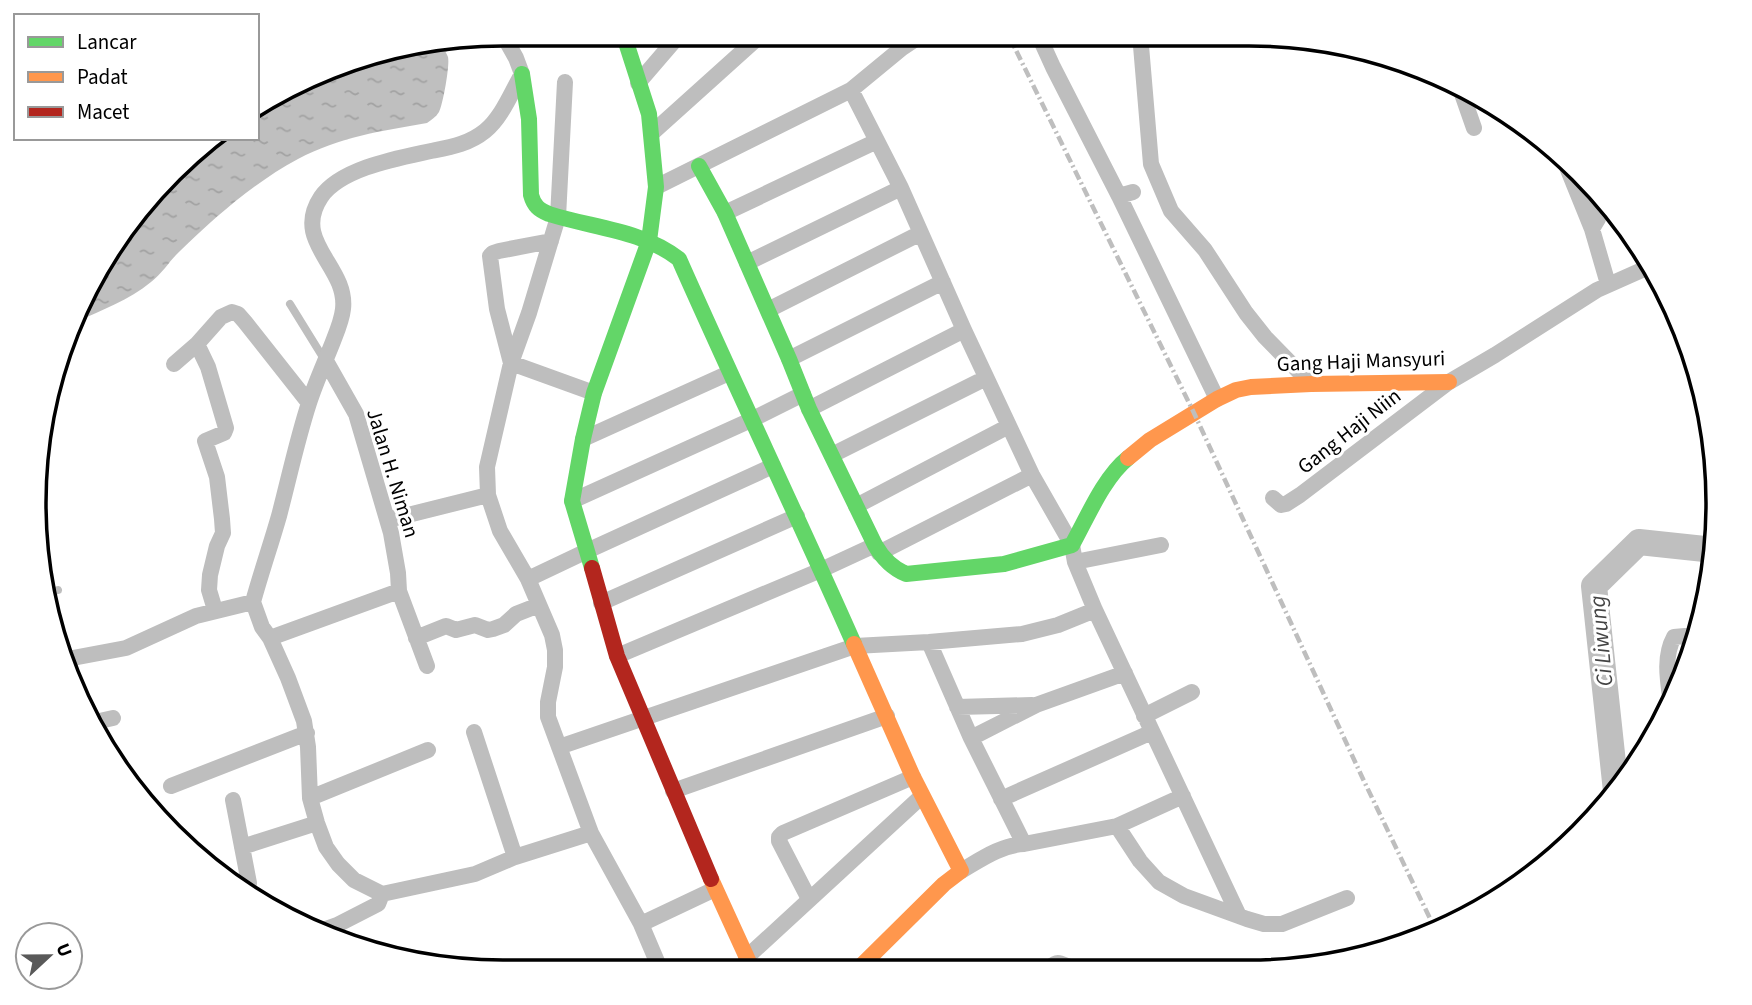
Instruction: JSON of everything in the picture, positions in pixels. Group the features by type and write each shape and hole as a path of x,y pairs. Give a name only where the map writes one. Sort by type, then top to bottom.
{"street":[{"path":"509,46 522,74 528,103 533,204 539,210 649,241 669,250 679,259 913,777 961,871"},
{"path":"627,46 649,114 656,187 649,241 594,393 572,501 617,656 747,960"},
{"path":"638,83 670,46"},
{"path":"652,134 749,46"},
{"path":"656,187 851,90 898,46"},
{"path":"1043,46 1126,194 1217,399"},
{"path":"1141,46 1152,164 1157,182 1171,211 1205,250 1265,337 1311,384"},
{"path":"522,74 496,120 477,137 463,144 370,167 340,180 321,197 313,213 311,228 323,255 340,282 343,292 342,317 309,403 253,602 262,627 270,638 288,678 304,721 310,799 317,823 326,847 354,880 382,894 475,874 514,857 591,833"},
{"path":"565,82 558,216 511,362 487,467 488,495 500,531 528,579 547,621 555,650 548,717 591,833 641,924 656,960"},
{"path":"851,90 901,188 1032,475 1074,554 1095,610 1239,916"},
{"path":"1464,99 1474,128"},
{"path":"725,213 877,141"},
{"path":"699,166 725,213 806,401 856,506 877,549 892,568 906,574 1161,545"},
{"path":"1573,179 1592,229 1608,284"},
{"path":"747,263 901,188"},
{"path":"1592,229 1598,219 1595,203"},
{"path":"768,310 921,233"},
{"path":"511,362 497,309 490,256 499,251 551,241"},
{"name":"Gang Haji Mansyuri","path":"1074,554 1107,482 1119,465 1150,440 1217,399 1236,390 1251,387 1449,382 1608,284 1643,271"},
{"path":"789,359 943,282"},
{"path":"174,364 197,344 221,317 232,312 238,314 309,403"},
{"path":"572,501 751,420 806,401 964,330"},
{"path":"197,344 208,367 226,428 224,433 205,441 217,477 222,510 223,533 216,546 210,575 209,590 215,610"},
{"name":"Jalan H. Niman","path":"326,361 356,414 388,520 396,556 399,591 426,666"},
{"path":"511,362 594,393"},
{"path":"583,439 729,373"},
{"path":"832,455 986,378"},
{"name":"Gang Haji Niin","path":"1273,498 1280,505 1300,495 1449,382"},
{"path":"856,506 1009,426"},
{"path":"528,579 773,466"},
{"path":"617,656 877,549 1032,475"},
{"path":"388,520 488,495"},
{"path":"601,603 797,516"},
{"path":"270,638 399,591"},
{"path":"73,658 126,648 196,616 253,602"},
{"path":"416,638 446,626 456,630 475,625 488,630 501,627 516,614 539,605"},
{"path":"559,747 855,646 1022,634 1058,625 1095,610"},
{"path":"1669,684 1669,646 1674,637 1686,637"},
{"path":"929,642 971,738 1024,844"},
{"path":"971,738 1036,705 1125,673"},
{"path":"1144,716 1192,692"},
{"path":"957,707 1036,705"},
{"path":"673,791 887,716"},
{"path":"101,721 113,718"},
{"path":"474,732 514,857"},
{"path":"1001,799 1152,732"},
{"path":"171,786 307,733"},
{"path":"310,799 428,750"},
{"path":"809,899 779,837 913,777"},
{"path":"753,960 809,899 922,796"},
{"path":"867,960 944,884 992,853 1016,844 1117,826 1183,796"},
{"path":"233,800 249,882"},
{"path":"242,847 317,823"},
{"path":"1117,826 1140,861 1159,881 1184,897 1264,924 1282,924 1347,898"},
{"path":"641,924 715,889"},
{"path":"332,927 378,904 382,894"}],"lane":[{"name":"Jalan H. Niman","path":"290,304 326,361"},
{"path":"54,591 58,590"}],"water":[{"path":"444,50 448,61 446,84 441,108 432,120 345,140 298,159 251,189 176,255 155,279 115,304 85,318 107,274 140,224 179,179 224,140 259,140 259,117 328,80 384,61"}],"waterway":[{"name":"Ci Liwung","path":"1615,777 1594,586 1639,542 1704,549"}],"railway":[{"path":"1014,46 1194,413 1431,922"}],"traffic: fast":[{"path":"592,568 572,501 594,393 649,241 656,187 649,114 627,46"},
{"path":"522,74 529,119 531,195 534,202 549,214 633,236 665,249 679,259 854,644"},
{"path":"699,166 725,213 809,409 875,545 896,569 906,574 1004,564 1072,545 1111,476 1128,458"}],"traffic: slow":[{"path":"1128,458 1150,440 1236,390 1311,384 1449,382"},
{"path":"854,644 913,777 961,871 944,884 867,960"},
{"path":"711,879 748,960"}],"traffic: jam":[{"path":"592,568 617,656 711,879"}]}
